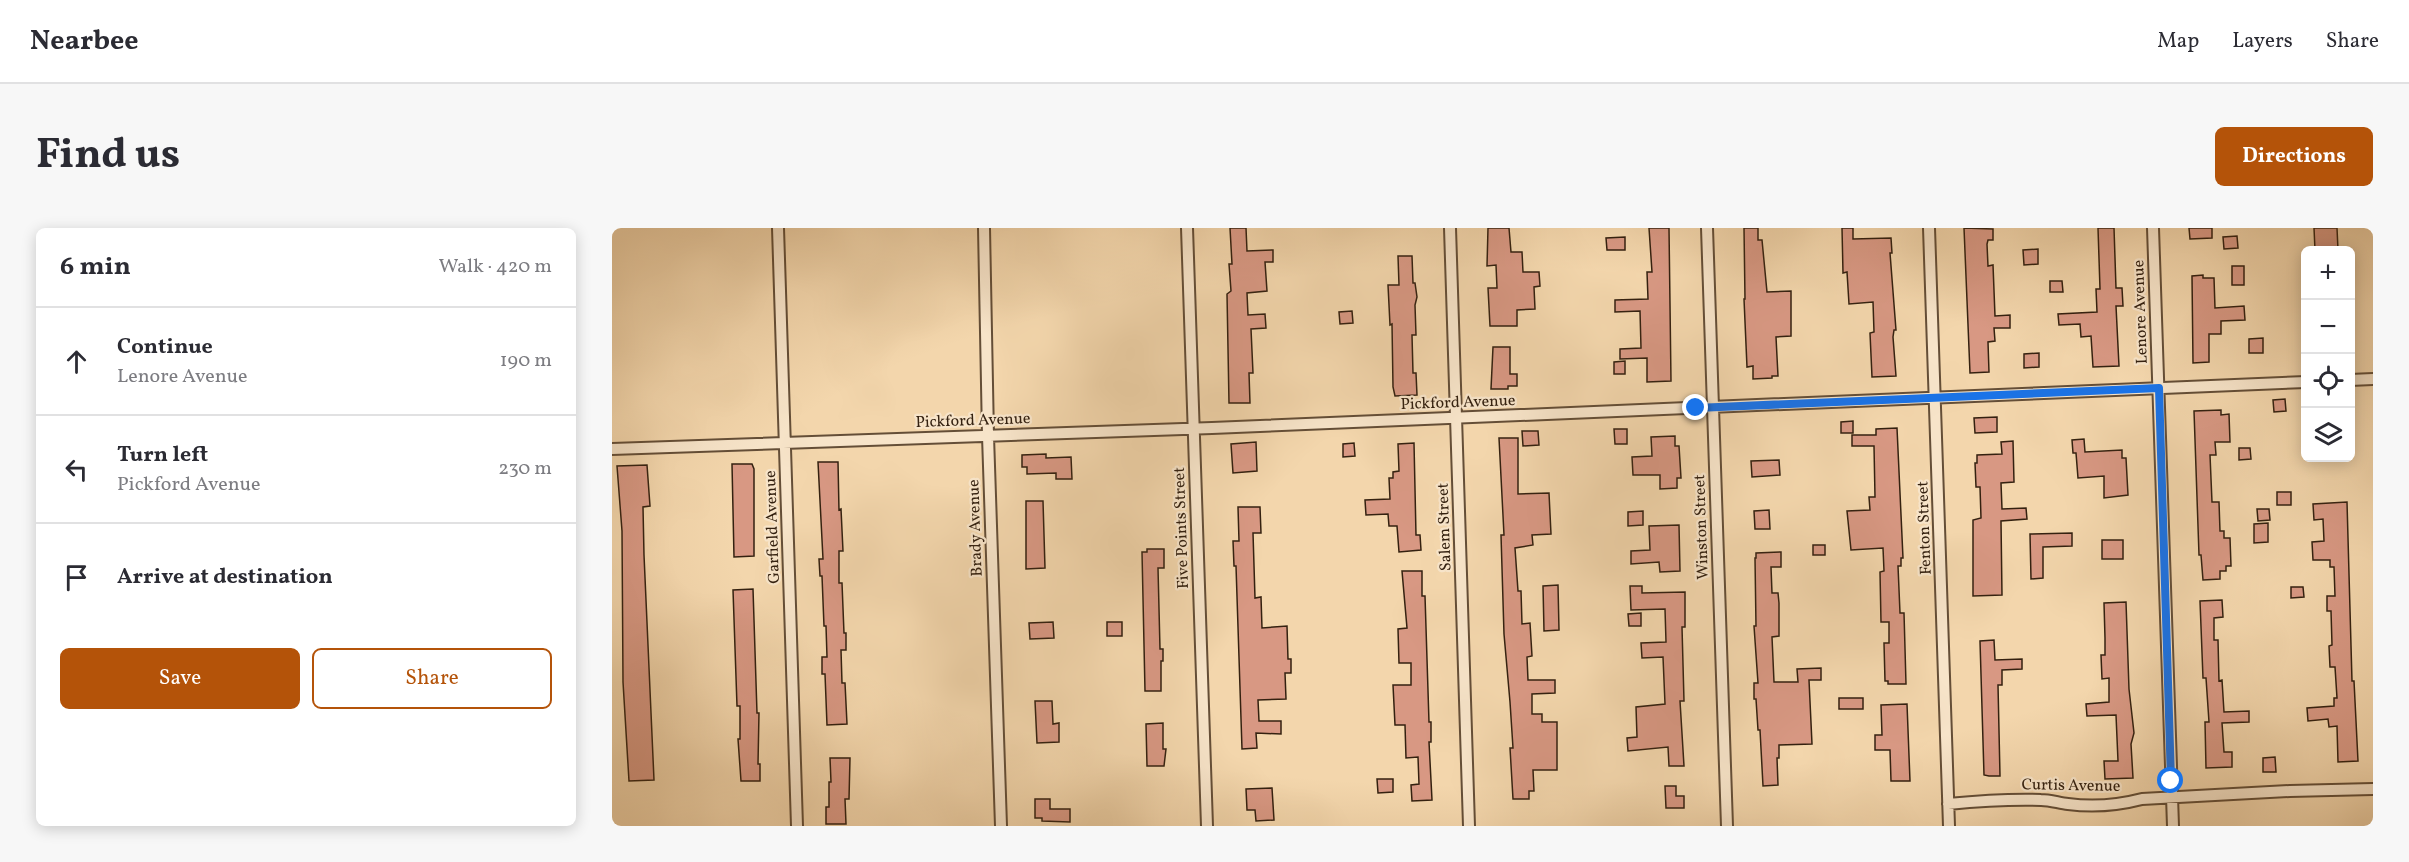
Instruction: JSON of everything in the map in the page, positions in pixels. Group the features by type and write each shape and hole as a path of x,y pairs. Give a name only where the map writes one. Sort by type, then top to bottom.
{"street":[{"name":"Garfield Avenue","path":"778,228 797,826"},
{"name":"Brady Avenue","path":"984,228 988,436 1001,826"},
{"name":"Five Points Street","path":"1187,228 1207,826"},
{"name":"Salem Street","path":"1450,228 1470,826"},
{"name":"Winston Street","path":"1707,228 1727,826"},
{"name":"Fenton Street","path":"1929,228 1949,826"},
{"name":"Lenore Avenue","path":"2153,228 2173,826"},
{"path":"2355,380 2373,379"},
{"name":"Pickford Avenue","path":"612,449 1456,418 2301,382"},
{"name":"Curtis Avenue","path":"1948,804 2044,800 2070,804 2097,804 2172,798 2373,789"}],"building":[{"path":"1230,228 1246,228 1247,251 1273,250 1273,262 1265,262 1267,291 1247,293 1248,315 1265,314 1266,328 1251,329 1253,373 1249,373 1250,403 1229,403 1227,294 1231,291"},
{"path":"1488,228 1509,228 1511,252 1522,252 1523,272 1539,272 1540,286 1534,287 1535,309 1517,310 1517,326 1490,326 1488,288 1497,288 1496,265 1487,266"},
{"path":"1649,228 1669,228 1671,381 1647,382 1647,358 1620,359 1620,349 1641,348 1640,311 1615,312 1615,300 1648,299 1647,272 1652,272"},
{"path":"1744,228 1758,228 1758,240 1762,240 1767,292 1791,291 1791,336 1776,337 1778,376 1772,376 1772,378 1753,379 1753,366 1747,367"},
{"path":"1842,228 1853,228 1853,239 1891,238 1896,376 1872,377 1870,333 1874,332 1873,302 1849,304 1847,272 1843,273"},
{"path":"1964,228 1993,229 1993,240 1988,240 1987,244 1988,266 1993,265 1995,316 2010,315 2010,328 1994,328 1995,341 1988,342 1989,372 1970,373"},
{"path":"2098,228 2114,228 2116,288 2122,288 2123,306 2116,306 2119,366 2093,367 2091,336 2081,337 2080,324 2059,325 2058,314 2097,312 2096,289 2100,289"},
{"path":"2189,228 2212,228 2212,238 2190,239"},
{"path":"2314,228 2337,228 2338,246 2315,246"},
{"path":"2237,236 2238,248 2224,249 2223,237"},
{"path":"1625,237 1625,250 1607,250 1606,238"},
{"path":"2038,249 2038,264 2024,265 2023,250"},
{"path":"1398,256 1412,256 1413,283 1415,283 1417,297 1416,335 1412,335 1413,373 1416,373 1417,395 1395,396 1393,387 1392,324 1390,325 1388,285 1399,285"},
{"path":"2232,266 2244,266 2244,285 2232,285"},
{"path":"2203,275 2203,278 2214,278 2215,308 2244,306 2245,320 2221,321 2221,334 2209,334 2209,362 2193,363 2192,276"},
{"path":"2050,281 2062,281 2063,292 2050,292"},
{"path":"1352,311 1353,323 1340,324 1339,312"},
{"path":"2263,338 2263,353 2249,353 2249,339"},
{"path":"1493,347 1510,347 1510,374 1517,374 1517,386 1508,386 1508,389 1491,389"},
{"path":"2039,353 2039,367 2024,368 2024,354"},
{"path":"1625,361 1625,374 1614,374 1614,362"},
{"path":"2285,399 2286,411 2274,412 2273,400"},
{"path":"2221,410 2221,415 2229,414 2230,442 2215,442 2216,455 2210,455 2212,502 2219,502 2220,531 2224,531 2224,538 2230,538 2231,566 2226,566 2226,571 2220,571 2220,579 2203,580 2201,555 2199,555 2194,411"},
{"path":"1997,417 1997,432 1975,433 1974,418"},
{"path":"1853,421 1853,433 1841,433 1841,422"},
{"path":"1897,428 1903,558 1901,558 1901,566 1898,566 1900,613 1904,613 1906,684 1888,684 1888,681 1885,681 1884,643 1889,643 1889,622 1881,622 1880,572 1884,571 1883,548 1851,550 1847,511 1870,510 1869,497 1875,497 1874,446 1852,446 1852,435 1876,435 1876,429"},
{"path":"1614,429 1627,429 1627,444 1615,444"},
{"path":"1522,431 1538,431 1539,445 1523,446"},
{"path":"1675,436 1675,446 1679,446 1681,478 1677,478 1677,488 1660,489 1660,475 1633,475 1632,457 1652,456 1651,437"},
{"path":"1499,438 1518,438 1518,494 1549,493 1551,534 1532,535 1533,545 1515,548 1518,591 1521,591 1522,624 1530,623 1532,656 1527,657 1528,680 1555,680 1555,693 1532,694 1532,714 1542,714 1542,722 1557,722 1557,770 1533,770 1534,791 1529,791 1529,799 1513,799 1510,748 1513,748 1504,634 1501,535 1504,535"},
{"path":"2084,439 2085,452 2122,450 2122,458 2126,458 2128,495 2104,498 2104,476 2078,478 2076,453 2073,453 2072,440"},
{"path":"2013,441 2014,482 2001,483 2002,509 2026,508 2027,519 2001,521 2002,595 1973,596 1973,520 1981,518 1980,487 1976,487 1977,455 2002,454 2001,442"},
{"path":"1256,442 1257,471 1233,473 1231,444"},
{"path":"1354,443 1355,456 1343,457 1343,444"},
{"path":"1414,443 1416,535 1420,535 1421,550 1399,552 1397,526 1389,526 1388,514 1366,515 1365,500 1390,499 1389,478 1393,478 1393,472 1399,471 1398,444"},
{"path":"2239,448 2250,448 2251,459 2239,460"},
{"path":"1046,454 1046,458 1071,457 1072,479 1056,479 1056,473 1027,474 1027,467 1022,467 1022,455"},
{"path":"1779,460 1780,475 1752,477 1751,461"},
{"path":"818,462 838,462 843,551 839,551 839,583 842,583 844,633 846,633 846,650 841,650 842,683 845,683 847,724 827,725 825,674 822,674 822,657 827,657 819,559 823,559"},
{"path":"732,464 752,464 754,469 754,556 734,557"},
{"path":"647,465 650,506 643,507 644,555 654,780 629,781 623,682 622,531 617,466"},
{"path":"2277,492 2291,492 2291,505 2277,505"},
{"path":"1026,501 1043,501 1045,568 1026,569"},
{"path":"2347,502 2352,681 2354,681 2358,761 2338,762 2337,726 2329,727 2328,719 2308,721 2307,708 2334,706 2334,698 2337,698 2335,667 2330,667 2331,611 2327,611 2327,596 2335,596 2334,567 2330,567 2330,560 2313,560 2312,542 2324,541 2323,519 2314,520 2313,504"},
{"path":"1238,507 1260,507 1261,533 1253,533 1255,598 1261,597 1262,628 1287,626 1288,659 1291,659 1291,673 1285,673 1286,699 1258,700 1259,721 1281,721 1281,734 1256,733 1257,748 1242,749 1236,566 1234,566 1233,541 1239,541"},
{"path":"2257,509 2269,509 2270,520 2258,521"},
{"path":"1769,510 1770,529 1755,529 1754,511"},
{"path":"1643,511 1643,525 1628,526 1628,512"},
{"path":"2268,523 2268,542 2254,543 2254,524"},
{"path":"1679,525 1680,571 1660,572 1659,562 1631,564 1631,551 1650,550 1649,526"},
{"path":"2072,533 2072,546 2043,547 2043,578 2031,579 2030,534"},
{"path":"2102,540 2123,540 2123,559 2102,559"},
{"path":"1813,545 1825,545 1825,555 1813,555"},
{"path":"1147,549 1164,549 1164,568 1158,568 1160,649 1163,649 1161,691 1145,691 1142,552 1147,552"},
{"path":"1781,552 1781,567 1771,567 1772,593 1778,593 1779,603 1779,636 1772,637 1774,682 1798,682 1797,669 1821,668 1821,680 1809,680 1812,744 1779,745 1778,785 1763,786 1760,730 1758,730 1756,699 1754,699 1754,683 1758,683 1754,626 1756,626 1755,558 1756,553"},
{"path":"1402,571 1422,571 1422,596 1425,596 1429,722 1431,722 1431,742 1429,742 1432,800 1412,801 1411,785 1419,784 1418,757 1406,758 1405,725 1395,725 1393,685 1411,685 1411,663 1399,663 1398,629 1407,628"},
{"path":"1558,585 1559,630 1544,631 1543,586"},
{"path":"1630,586 1642,586 1642,593 1685,592 1685,627 1682,627 1684,701 1680,701 1684,766 1669,766 1668,747 1628,751 1627,738 1637,737 1636,707 1665,704 1663,657 1642,658 1641,643 1666,642 1665,609 1631,610"},
{"path":"2291,587 2303,587 2304,597 2291,598"},
{"path":"753,589 760,781 741,781 738,739 740,739 740,706 737,706 733,590"},
{"path":"2222,600 2223,617 2214,618 2214,640 2218,640 2219,681 2222,680 2224,712 2249,711 2249,722 2222,723 2224,752 2232,752 2232,767 2206,768 2205,722 2209,722 2206,678 2203,678 2200,601"},
{"path":"2126,602 2129,689 2134,733 2131,744 2133,778 2105,779 2104,761 2118,761 2116,715 2087,716 2086,704 2109,702 2109,678 2102,679 2101,655 2105,655 2104,603"},
{"path":"1641,613 1641,626 1629,626 1628,614"},
{"path":"1053,622 1054,638 1030,639 1029,623"},
{"path":"1107,622 1122,622 1122,636 1107,636"},
{"path":"1994,640 1995,660 2022,659 2022,669 2002,670 2002,685 1998,685 2000,776 1984,775 1980,641"},
{"path":"1839,698 1863,698 1863,709 1839,709"},
{"path":"1035,701 1052,701 1053,724 1059,723 1059,742 1037,743"},
{"path":"1907,704 1910,781 1891,781 1890,750 1875,750 1875,735 1882,735 1881,705"},
{"path":"1163,723 1163,749 1166,749 1164,766 1147,766 1146,724"},
{"path":"2275,757 2276,772 2263,772 2263,758"},
{"path":"830,758 850,758 849,799 845,799 846,824 826,824 826,807 829,807 829,782 831,782"},
{"path":"1377,779 1393,779 1393,792 1378,793"},
{"path":"1665,786 1676,786 1676,796 1684,796 1684,808 1666,808"},
{"path":"1272,788 1274,820 1256,821 1255,810 1247,810 1246,789"},
{"path":"1035,799 1050,799 1050,809 1070,809 1070,822 1042,821 1042,818 1035,818"}],"route":[{"path":"1696,408 2159,388 2171,781"}]}
